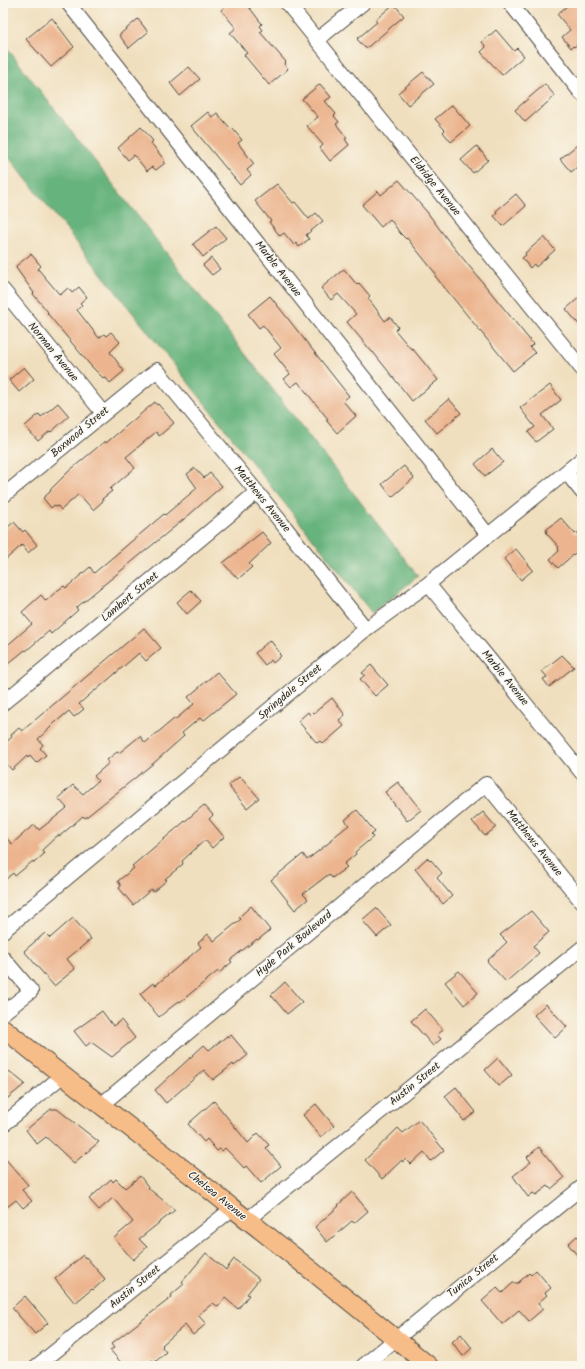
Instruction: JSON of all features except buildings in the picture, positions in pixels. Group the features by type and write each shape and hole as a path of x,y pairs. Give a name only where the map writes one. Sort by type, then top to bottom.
{"main road":[{"name":"Chelsea Avenue","path":"3,1028 62,1076 233,1208 429,1366"}],"street":[{"name":"Marble Avenue","path":"68,3 488,535"},
{"name":"Eldridge Avenue","path":"287,3 582,369"},
{"path":"317,40 362,3"},
{"path":"510,3 582,94"},
{"name":"Norman Avenue","path":"3,290 103,413"},
{"name":"Boxwood Street","path":"3,496 157,370"},
{"name":"Matthews Avenue","path":"157,370 257,492 366,629"},
{"name":"Springdale Street","path":"3,931 366,629 428,584 582,459"},
{"path":"566,472 582,492"},
{"name":"Lambert Street","path":"3,703 257,492"},
{"name":"Marble Avenue","path":"428,584 582,773"},
{"name":"Matthews Avenue","path":"486,784 582,902"},
{"name":"Hyde Park Boulevard","path":"101,1105 486,784"},
{"name":"Austin Street","path":"247,1220 582,948"},
{"path":"3,958 30,991 3,1013"},
{"path":"3,1125 62,1076"},
{"name":"Tunica Street","path":"363,1366 582,1187"},
{"name":"Austin Street","path":"38,1366 233,1208"}],"green space":[{"path":"3,43 418,576 372,613 3,150"}]}
